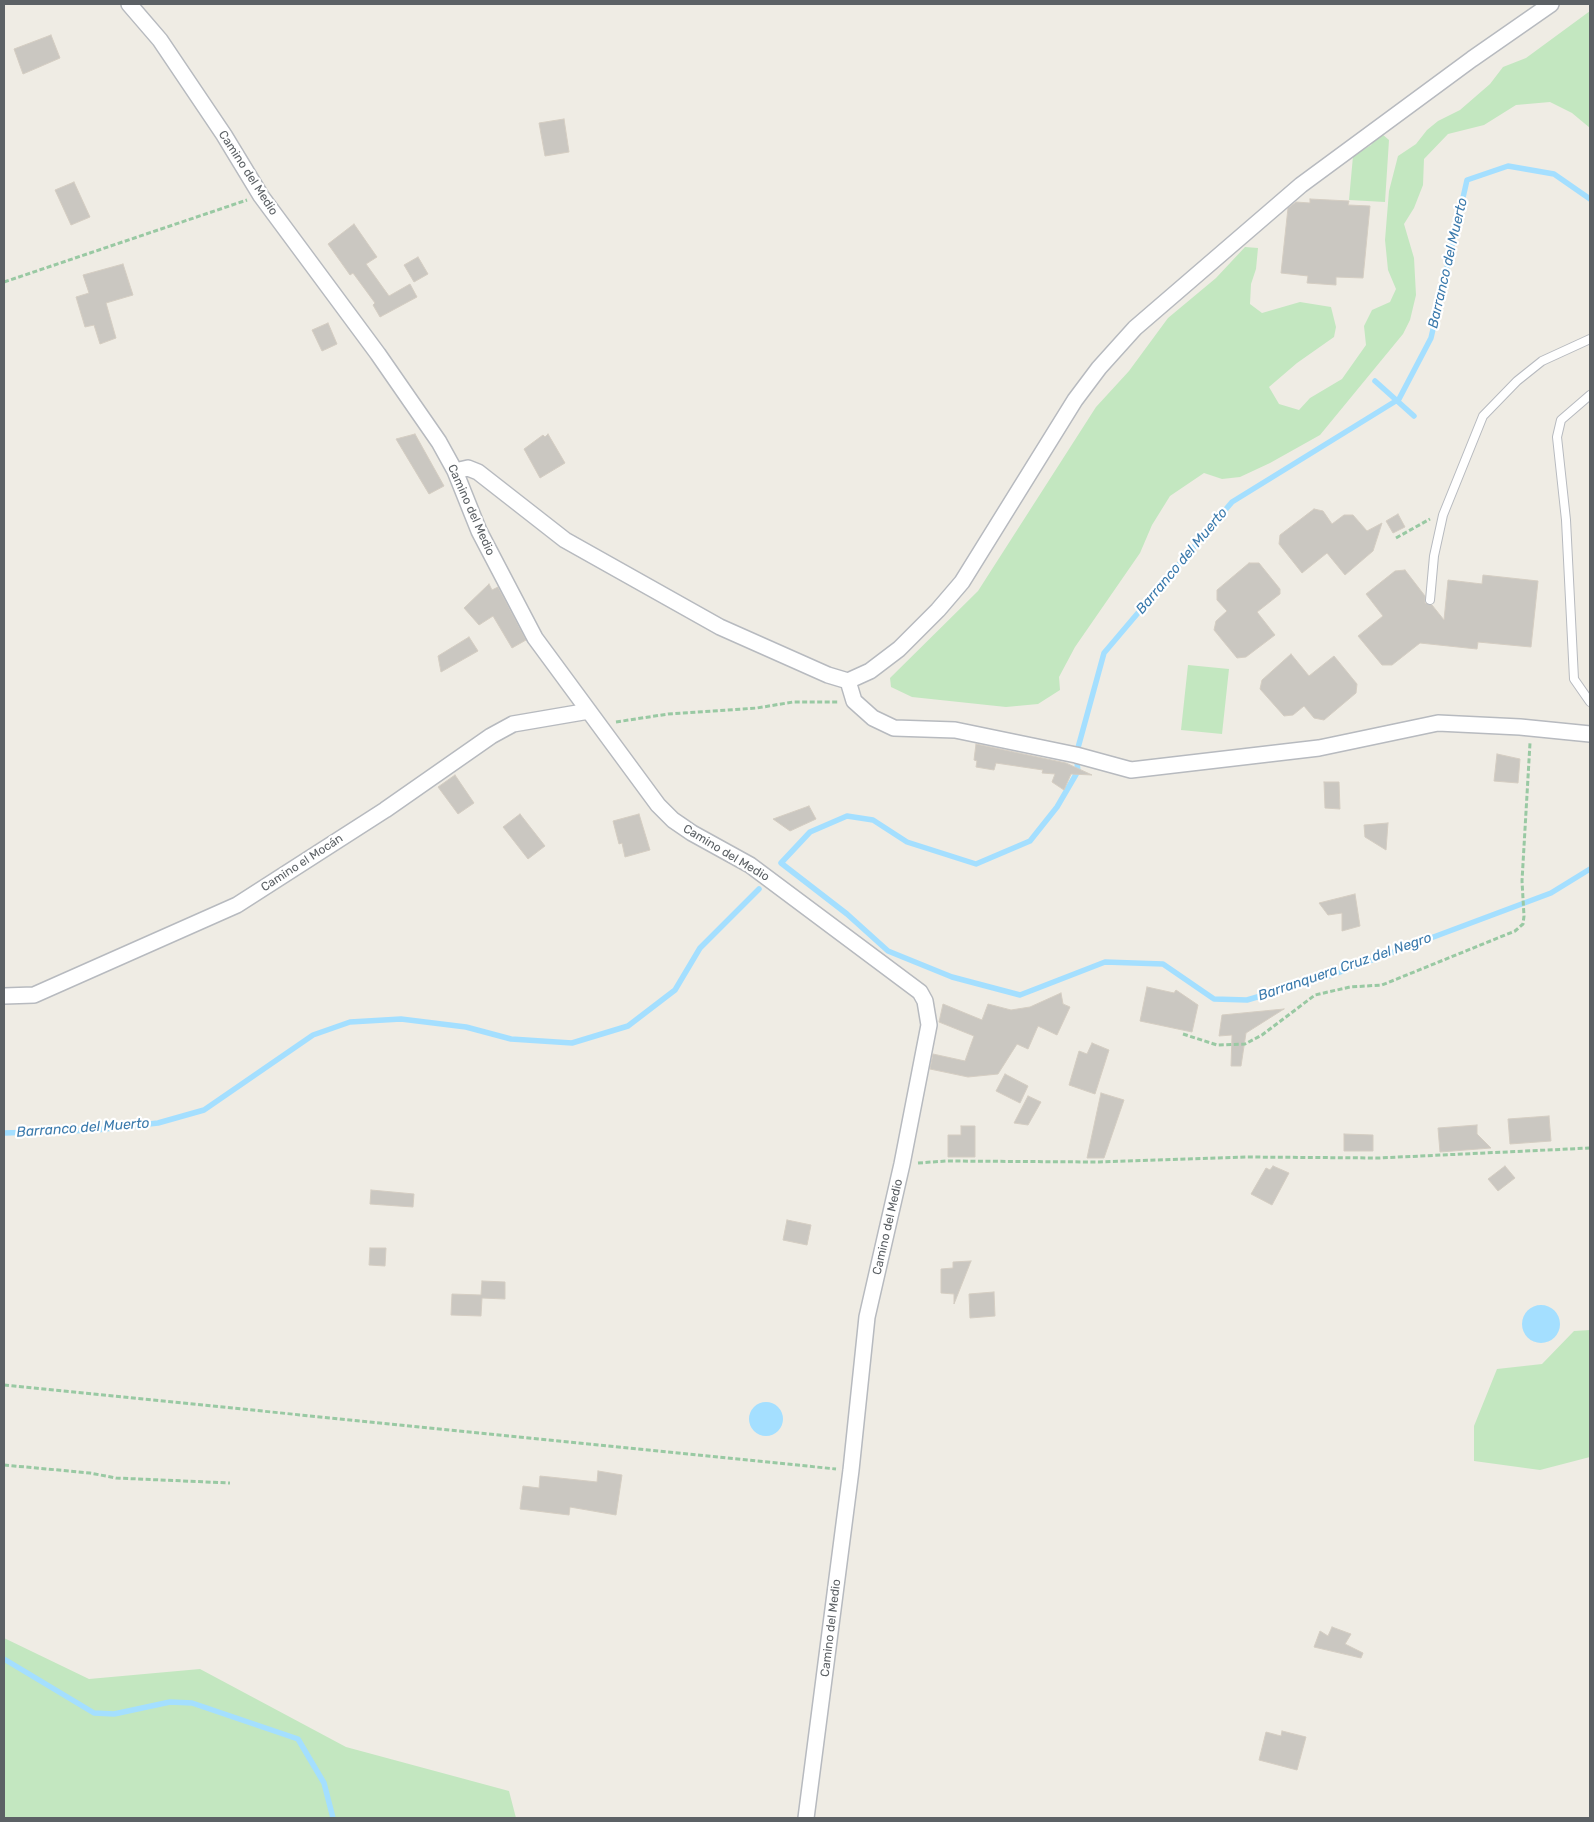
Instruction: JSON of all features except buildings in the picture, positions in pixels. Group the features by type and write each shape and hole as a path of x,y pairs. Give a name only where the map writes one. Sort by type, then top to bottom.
{"street":[{"name":"Camino del Medio","path":"129,4 160,40 224,135 260,196 378,354 439,442 455,471 478,530 535,638 658,804 672,820 750,865 920,992 928,1011 929,1025 902,1164 867,1317 852,1470 806,1818"},
{"path":"455,471 468,468 478,472 565,540 720,627 828,675 848,681 870,671 899,649 938,610 962,582 1075,400 1098,368 1135,328 1301,185 1472,59 1551,4"},
{"path":"848,681 854,701 873,718 894,728 955,730 1076,755 1131,770 1319,748 1438,723 1531,728 1590,734"},
{"name":"Camino el Mocán","path":"4,996 34,994 236,905 385,810 490,736 513,724 589,711"}],"lane":[{"path":"1430,600 1434,556 1443,515 1483,416 1517,381 1542,361 1590,339"},
{"path":"1590,395 1560,420 1557,437 1566,520 1574,679 1590,702"}],"path":[{"path":"4,282 260,196"},
{"path":"1396,538 1437,516 1443,515"},
{"path":"599,725 668,714 757,708 793,702 854,701"},
{"path":"1183,1034 1217,1045 1245,1044 1262,1035 1315,995 1350,987 1382,985 1515,931 1522,924 1524,916 1522,881 1531,728"},
{"path":"902,1164 946,1161 1099,1162 1246,1158 1379,1158 1590,1148"},
{"path":"4,1385 852,1470"},
{"path":"4,1465 116,1478 230,1483"}],"green space":[{"path":"1590,11 1590,128 1572,113 1550,102 1516,105 1484,125 1448,134 1424,159 1423,185 1414,208 1404,224 1414,258 1416,295 1410,320 1403,334 1320,435 1270,463 1240,477 1222,479 1204,473 1170,496 1152,525 1140,553 1075,647 1059,677 1060,690 1038,704 1006,707 912,697 891,687 890,678 978,591 1096,407 1129,371 1168,318 1216,278 1245,247 1258,248 1256,269 1251,284 1250,304 1262,313 1300,302 1331,307 1336,327 1334,337 1297,363 1269,387 1279,404 1299,410 1310,398 1342,379 1366,345 1364,326 1372,310 1390,302 1396,289 1388,270 1385,240 1389,191 1398,156 1416,144 1427,130 1438,121 1460,110 1490,84 1503,67 1526,58"},
{"path":"1382,134 1389,140 1385,202 1349,200 1353,156 1371,145 1376,137"},
{"path":"1188,665 1229,669 1222,734 1181,730"},
{"path":"1590,1330 1590,1457 1540,1470 1474,1461 1474,1426 1497,1369 1542,1364 1574,1331"},
{"path":"4,1638 89,1679 200,1669 346,1747 509,1791 516,1818 4,1818"}],"water":[{"path":"1541,1305 1554,1311 1560,1324 1554,1337 1541,1343 1528,1337 1522,1324 1528,1311"},
{"path":"766,1402 773,1403 778,1407 782,1412 782,1426 778,1431 773,1435 766,1436 759,1435 754,1431 750,1426 749,1419 750,1412 754,1407 759,1403"}],"waterway":[{"name":"Barranco del Muerto","path":"1590,199 1554,174 1508,166 1467,180 1431,338 1399,399 1232,502 1104,653 1076,755 1078,771 1057,807 1030,841 976,864 907,842 873,820 847,816 810,832 781,863 847,914 888,951 952,977 1020,995 1105,962 1163,964 1214,999 1247,1000 1332,975 1551,893 1590,869"},
{"name":"Barranco del Muerto","path":"1375,381 1414,416"},
{"name":"Barranco del Muerto","path":"4,1133 96,1130 158,1123 204,1110 313,1035 350,1022 401,1019 466,1027 511,1039 572,1043 628,1026 675,990 700,948 759,889"},
{"path":"4,1659 94,1713 114,1714 170,1702 192,1703 298,1739 324,1783 333,1818"}],"water label":[{"name":"Barranquera Cruz del Negro","path":"1345,967"}]}
